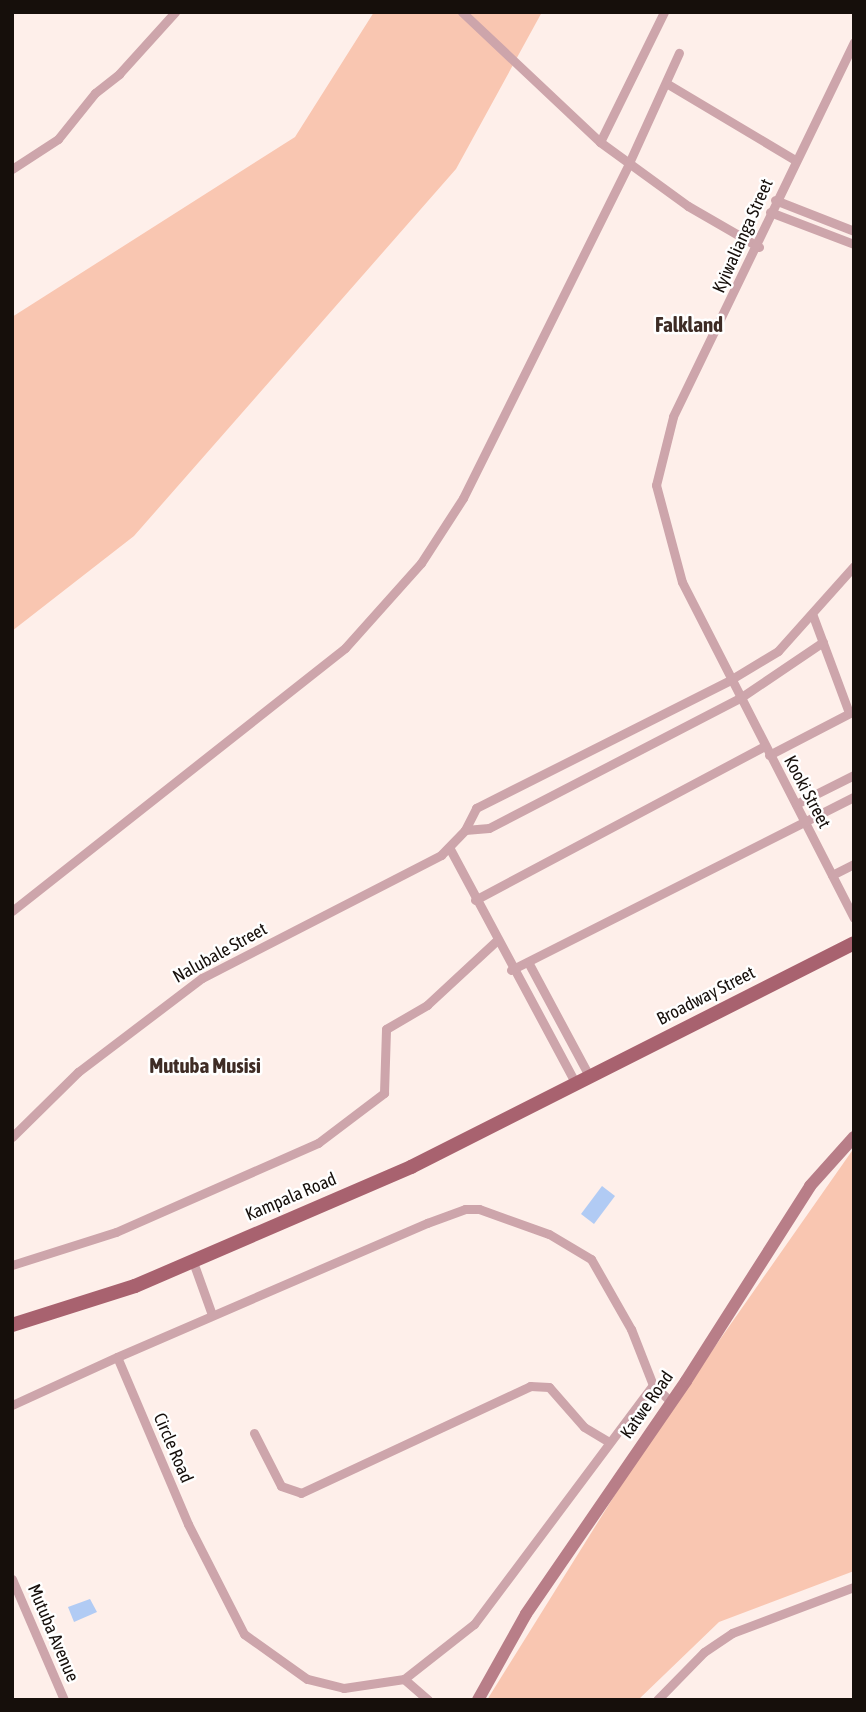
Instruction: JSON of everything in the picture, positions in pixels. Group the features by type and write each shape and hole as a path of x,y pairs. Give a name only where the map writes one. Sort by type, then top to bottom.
{"main road":[{"name":"Broadway Street","path":"576,1084 854,943"},
{"name":"Kampala Road","path":"12,1325 80,1306 411,1167 576,1084"}],"street":[{"path":"12,169 58,139 95,93 119,75 175,12"},
{"path":"462,12 600,142 688,206 759,247"},
{"path":"600,142 664,12"},
{"name":"Kyiwalianga Street","path":"730,680 673,560 656,485 673,417 759,247 775,200 854,42"},
{"path":"12,911 345,648 421,563 463,498 629,163 679,53"},
{"path":"666,83 795,160"},
{"path":"775,200 854,231"},
{"path":"770,212 854,244"},
{"name":"Nalubale Street","path":"12,1136 78,1072 202,978 450,849 465,830 476,808 730,680 778,651 813,616 854,566"},
{"path":"475,900 767,750 852,712 813,616"},
{"path":"465,830 489,828 740,698 823,642"},
{"name":"Kooki Street","path":"730,680 854,919"},
{"path":"796,804 854,775"},
{"path":"511,971 854,797"},
{"path":"450,849 511,971 576,1084"},
{"path":"832,875 854,864"},
{"path":"12,1265 116,1231 318,1143 384,1093 386,1030 427,1005 496,942"},
{"path":"528,961 589,1076"},
{"name":"Katwe Road","path":"478,1700 526,1614 671,1402 810,1186 854,1137"},
{"path":"12,1405 212,1315 465,1209 479,1209 549,1234 591,1259 631,1329 653,1385 671,1402"},
{"path":"192,1259 212,1315"},
{"name":"Circle Road","path":"117,1357 194,1535 244,1634 307,1679 344,1688 404,1679 474,1624 653,1385"},
{"path":"254,1433 281,1486 301,1493 530,1386 549,1387 584,1427 609,1442"},
{"name":"Mutuba Avenue","path":"12,1579 64,1700"},
{"path":"657,1700 704,1651 732,1633 854,1587"},
{"path":"404,1679 428,1700"}],"shaded area":[{"path":"374,12 542,12 456,169 134,536 12,631 12,317 295,137"},
{"path":"854,1148 854,1571 719,1622 638,1700 487,1700 646,1445"}],"water":[{"path":"602,1186 615,1196 594,1224 581,1214"},
{"path":"90,1599 97,1612 74,1622 68,1607"}],"district":[{"name":"Falkland","path":"689,324"},
{"name":"Mutuba Musisi","path":"205,1065"}]}
